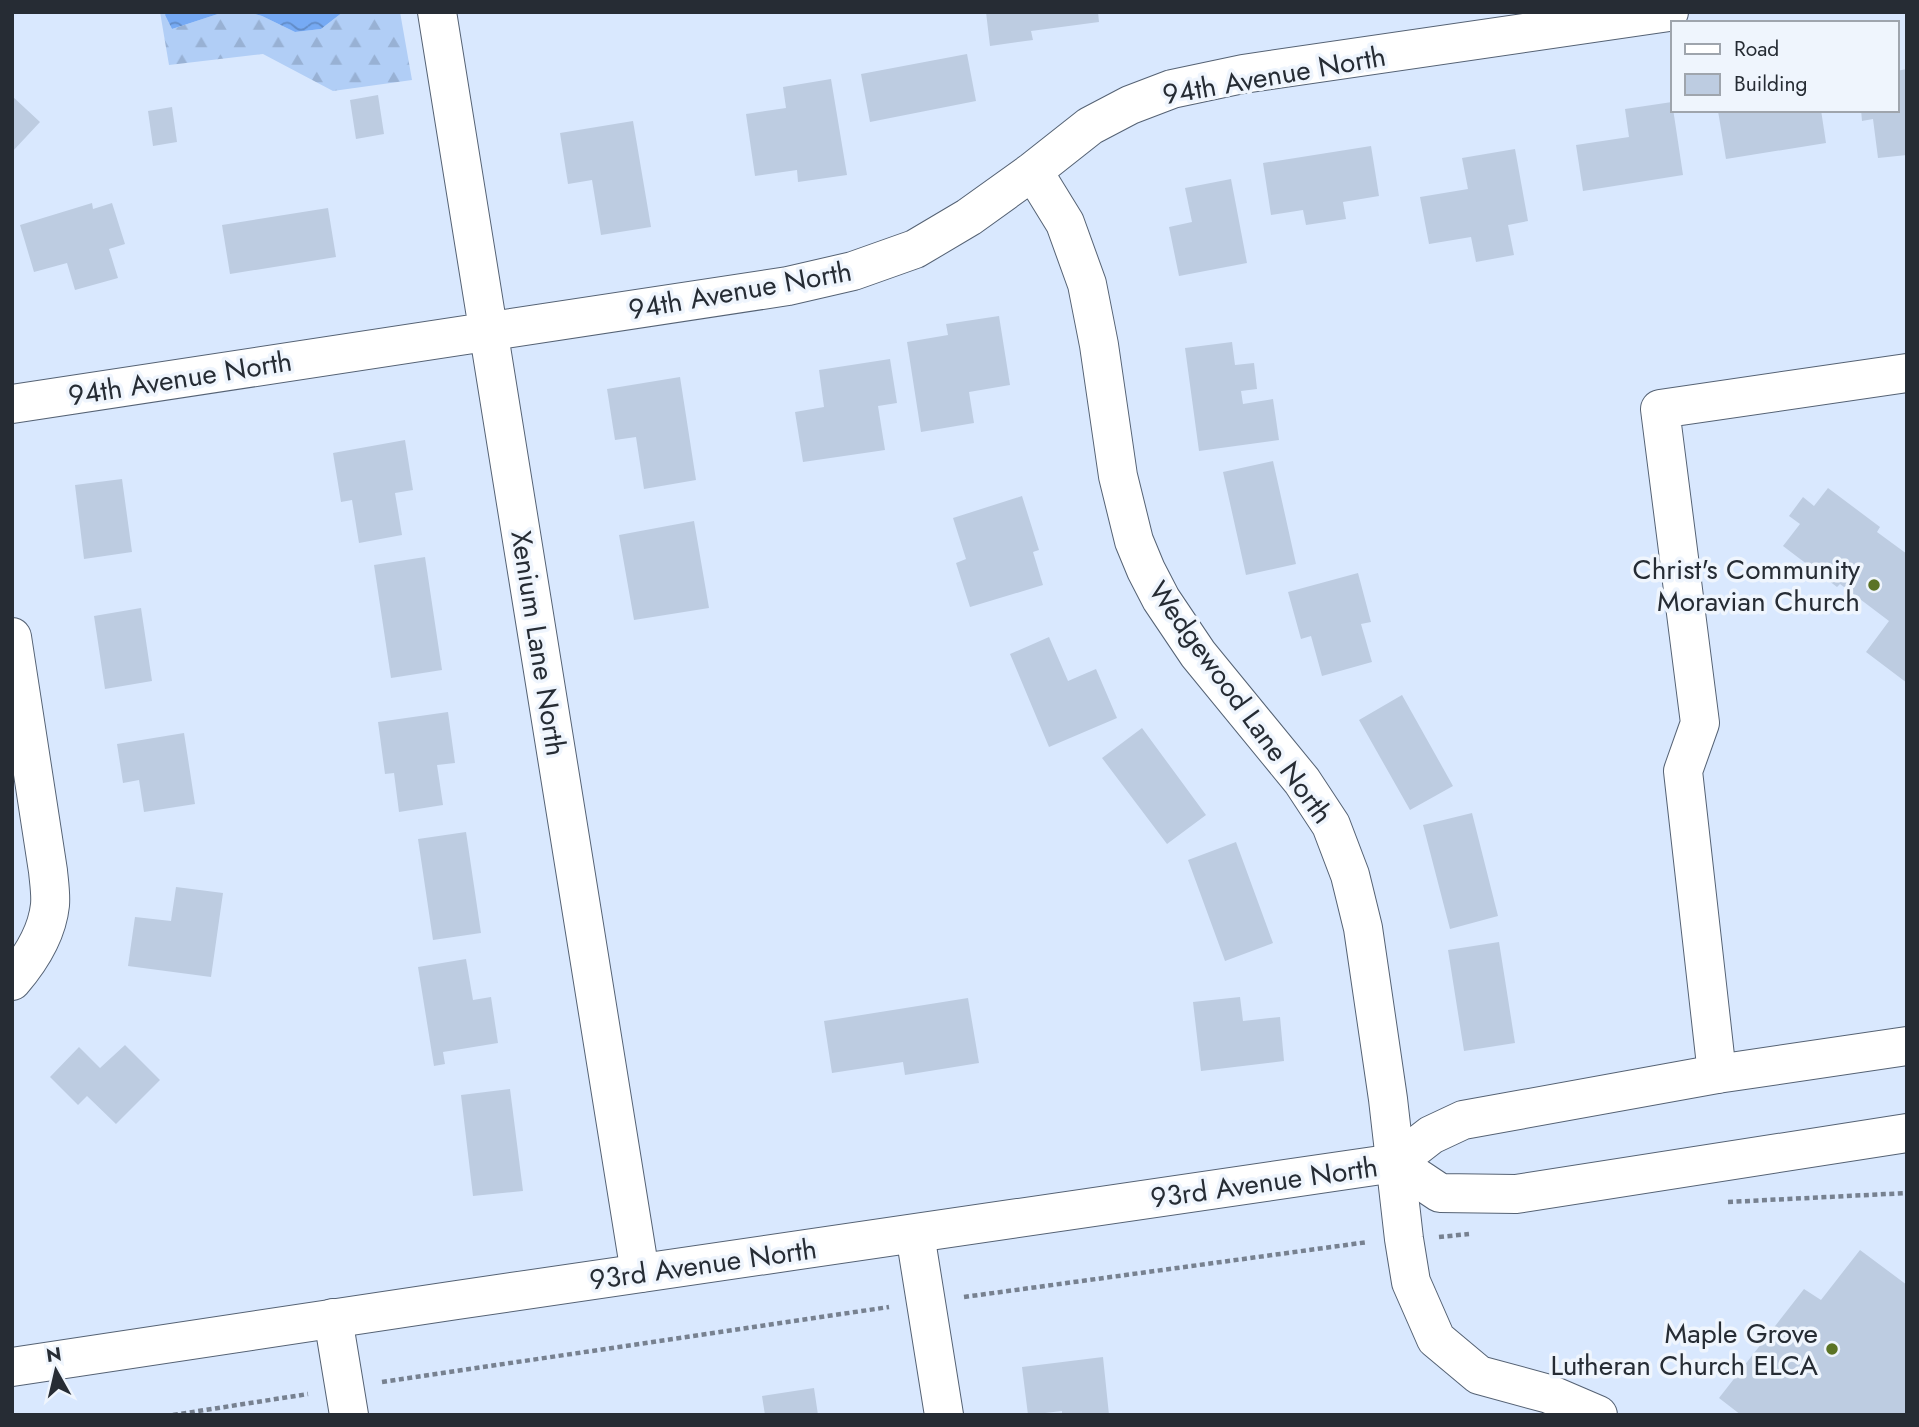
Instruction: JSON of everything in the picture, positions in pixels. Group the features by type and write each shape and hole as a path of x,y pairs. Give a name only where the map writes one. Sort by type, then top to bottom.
{"street":[{"name":"Xenium Lane North","path":"437,12 640,1273"},
{"name":"94th Avenue North","path":"12,404 788,286 853,271 915,249 969,217 1090,126 1129,105 1172,89 1243,74 1669,12"},
{"name":"Wedgewood Lane North","path":"1033,171 1065,223 1087,284 1099,345 1118,476 1134,541 1146,570 1161,599 1198,654 1309,792 1331,825 1350,875 1363,928 1411,1282 1436,1339 1479,1376 1549,1394 1598,1415"},
{"path":"1717,1074 1683,771 1700,723 1660,409 1907,373"},
{"path":"12,637 48,871 50,905 42,935 20,972"},
{"name":"93rd Avenue North","path":"12,1367 1395,1163 1431,1135 1463,1120 1717,1074 1907,1046"},
{"name":"93rd Avenue North","path":"1395,1163 1440,1193 1516,1194 1907,1133"},
{"path":"915,1234 944,1415"},
{"path":"333,1318 347,1401"}],"path":[{"path":"1722,1203 1907,1192"},
{"path":"173,1415 347,1401 926,1302 1355,1244 1479,1233"}],"green space":[{"path":"160,12 166,12 172,29 224,12 247,12 295,32 321,29 343,12 400,12 412,80 333,91 263,54 169,65"}],"water":[{"path":"166,12 224,12 172,29"},
{"path":"247,12 343,12 321,29 295,32"}],"building":[{"path":"986,12 1098,12 1099,22 1031,31 1033,40 990,46"},
{"path":"967,54 976,101 870,122 861,74"},
{"path":"1907,69 1907,155 1878,158 1873,119 1862,121 1861,112 1898,112 1898,71"},
{"path":"831,79 847,175 798,182 797,170 755,176 746,114 786,108 783,87"},
{"path":"378,95 384,134 356,139 350,100"},
{"path":"12,96 40,122 12,152"},
{"path":"1671,102 1683,175 1583,191 1576,145 1629,137 1625,109"},
{"path":"172,107 177,142 153,146 148,111"},
{"path":"1718,112 1821,112 1826,143 1726,159"},
{"path":"633,121 651,227 601,235 592,180 568,184 560,133"},
{"path":"1371,146 1379,196 1343,202 1346,219 1306,225 1303,210 1271,215 1263,163"},
{"path":"1515,149 1528,221 1508,225 1514,255 1476,262 1471,237 1429,244 1420,197 1468,189 1462,158"},
{"path":"1231,179 1247,263 1179,276 1169,227 1192,222 1185,188"},
{"path":"92,203 93,209 112,203 125,244 109,249 118,278 75,290 67,263 34,272 20,225"},
{"path":"328,208 336,257 230,274 222,225"},
{"path":"999,316 1010,385 969,392 974,423 921,432 907,342 948,335 946,324"},
{"path":"1232,342 1235,365 1254,363 1257,389 1241,391 1243,404 1273,399 1279,440 1199,451 1185,348"},
{"path":"890,359 897,403 878,406 885,450 803,462 795,412 824,407 819,370"},
{"path":"680,377 696,480 644,489 636,437 615,440 607,389"},
{"path":"405,440 413,490 395,493 402,535 359,543 352,500 341,502 333,453"},
{"path":"1273,461 1296,564 1246,575 1223,472"},
{"path":"122,479 132,552 84,559 75,485"},
{"name":"Christ's Community Moravian Church","path":"1828,488 1880,527 1877,532 1907,554 1907,683 1866,652 1889,621 1840,584 1837,587 1783,546 1800,524 1789,516 1803,497 1814,506"},
{"path":"1022,496 1039,550 1033,552 1043,585 970,607 956,563 966,559 953,518"},
{"path":"694,521 709,608 634,620 619,535"},
{"path":"425,557 442,670 391,678 374,565"},
{"path":"1358,573 1371,622 1361,624 1372,662 1322,676 1311,636 1301,639 1288,592"},
{"path":"141,608 152,681 105,689 94,616"},
{"path":"1049,637 1068,681 1096,669 1117,718 1049,747 1010,654"},
{"path":"1402,695 1453,786 1410,810 1359,720"},
{"path":"448,712 455,763 437,765 443,805 399,812 394,773 385,774 378,722"},
{"path":"1142,728 1206,815 1167,844 1102,758"},
{"path":"184,733 195,804 144,812 139,780 123,783 117,744"},
{"path":"1472,813 1498,916 1450,929 1423,825"},
{"path":"466,832 481,933 433,940 418,839"},
{"path":"1236,842 1273,943 1225,961 1188,860"},
{"path":"176,887 223,893 211,977 128,966 135,917 171,921"},
{"path":"1499,942 1515,1043 1464,1051 1448,950"},
{"path":"466,959 473,1000 491,997 498,1043 443,1052 445,1064 434,1066 418,967"},
{"path":"1240,997 1243,1021 1280,1017 1284,1061 1201,1071 1193,1002"},
{"path":"968,998 979,1063 905,1075 903,1062 832,1073 824,1021"},
{"path":"125,1045 160,1080 116,1124 87,1096 78,1105 50,1077 79,1047 100,1068"},
{"path":"510,1089 523,1191 473,1196 461,1095"},
{"name":"Maple Grove Lutheran Church ELCA","path":"1860,1250 1907,1285 1907,1415 1741,1415 1719,1398 1804,1289 1821,1300"},
{"path":"1103,1357 1109,1415 1062,1415 1062,1411 1028,1415 1022,1367"},
{"path":"814,1388 818,1415 765,1415 762,1396"}],"place":[{"name":"Christ's Community Moravian Church","path":"1874,585"},
{"name":"Maple Grove Lutheran Church ELCA","path":"1832,1349"}]}
